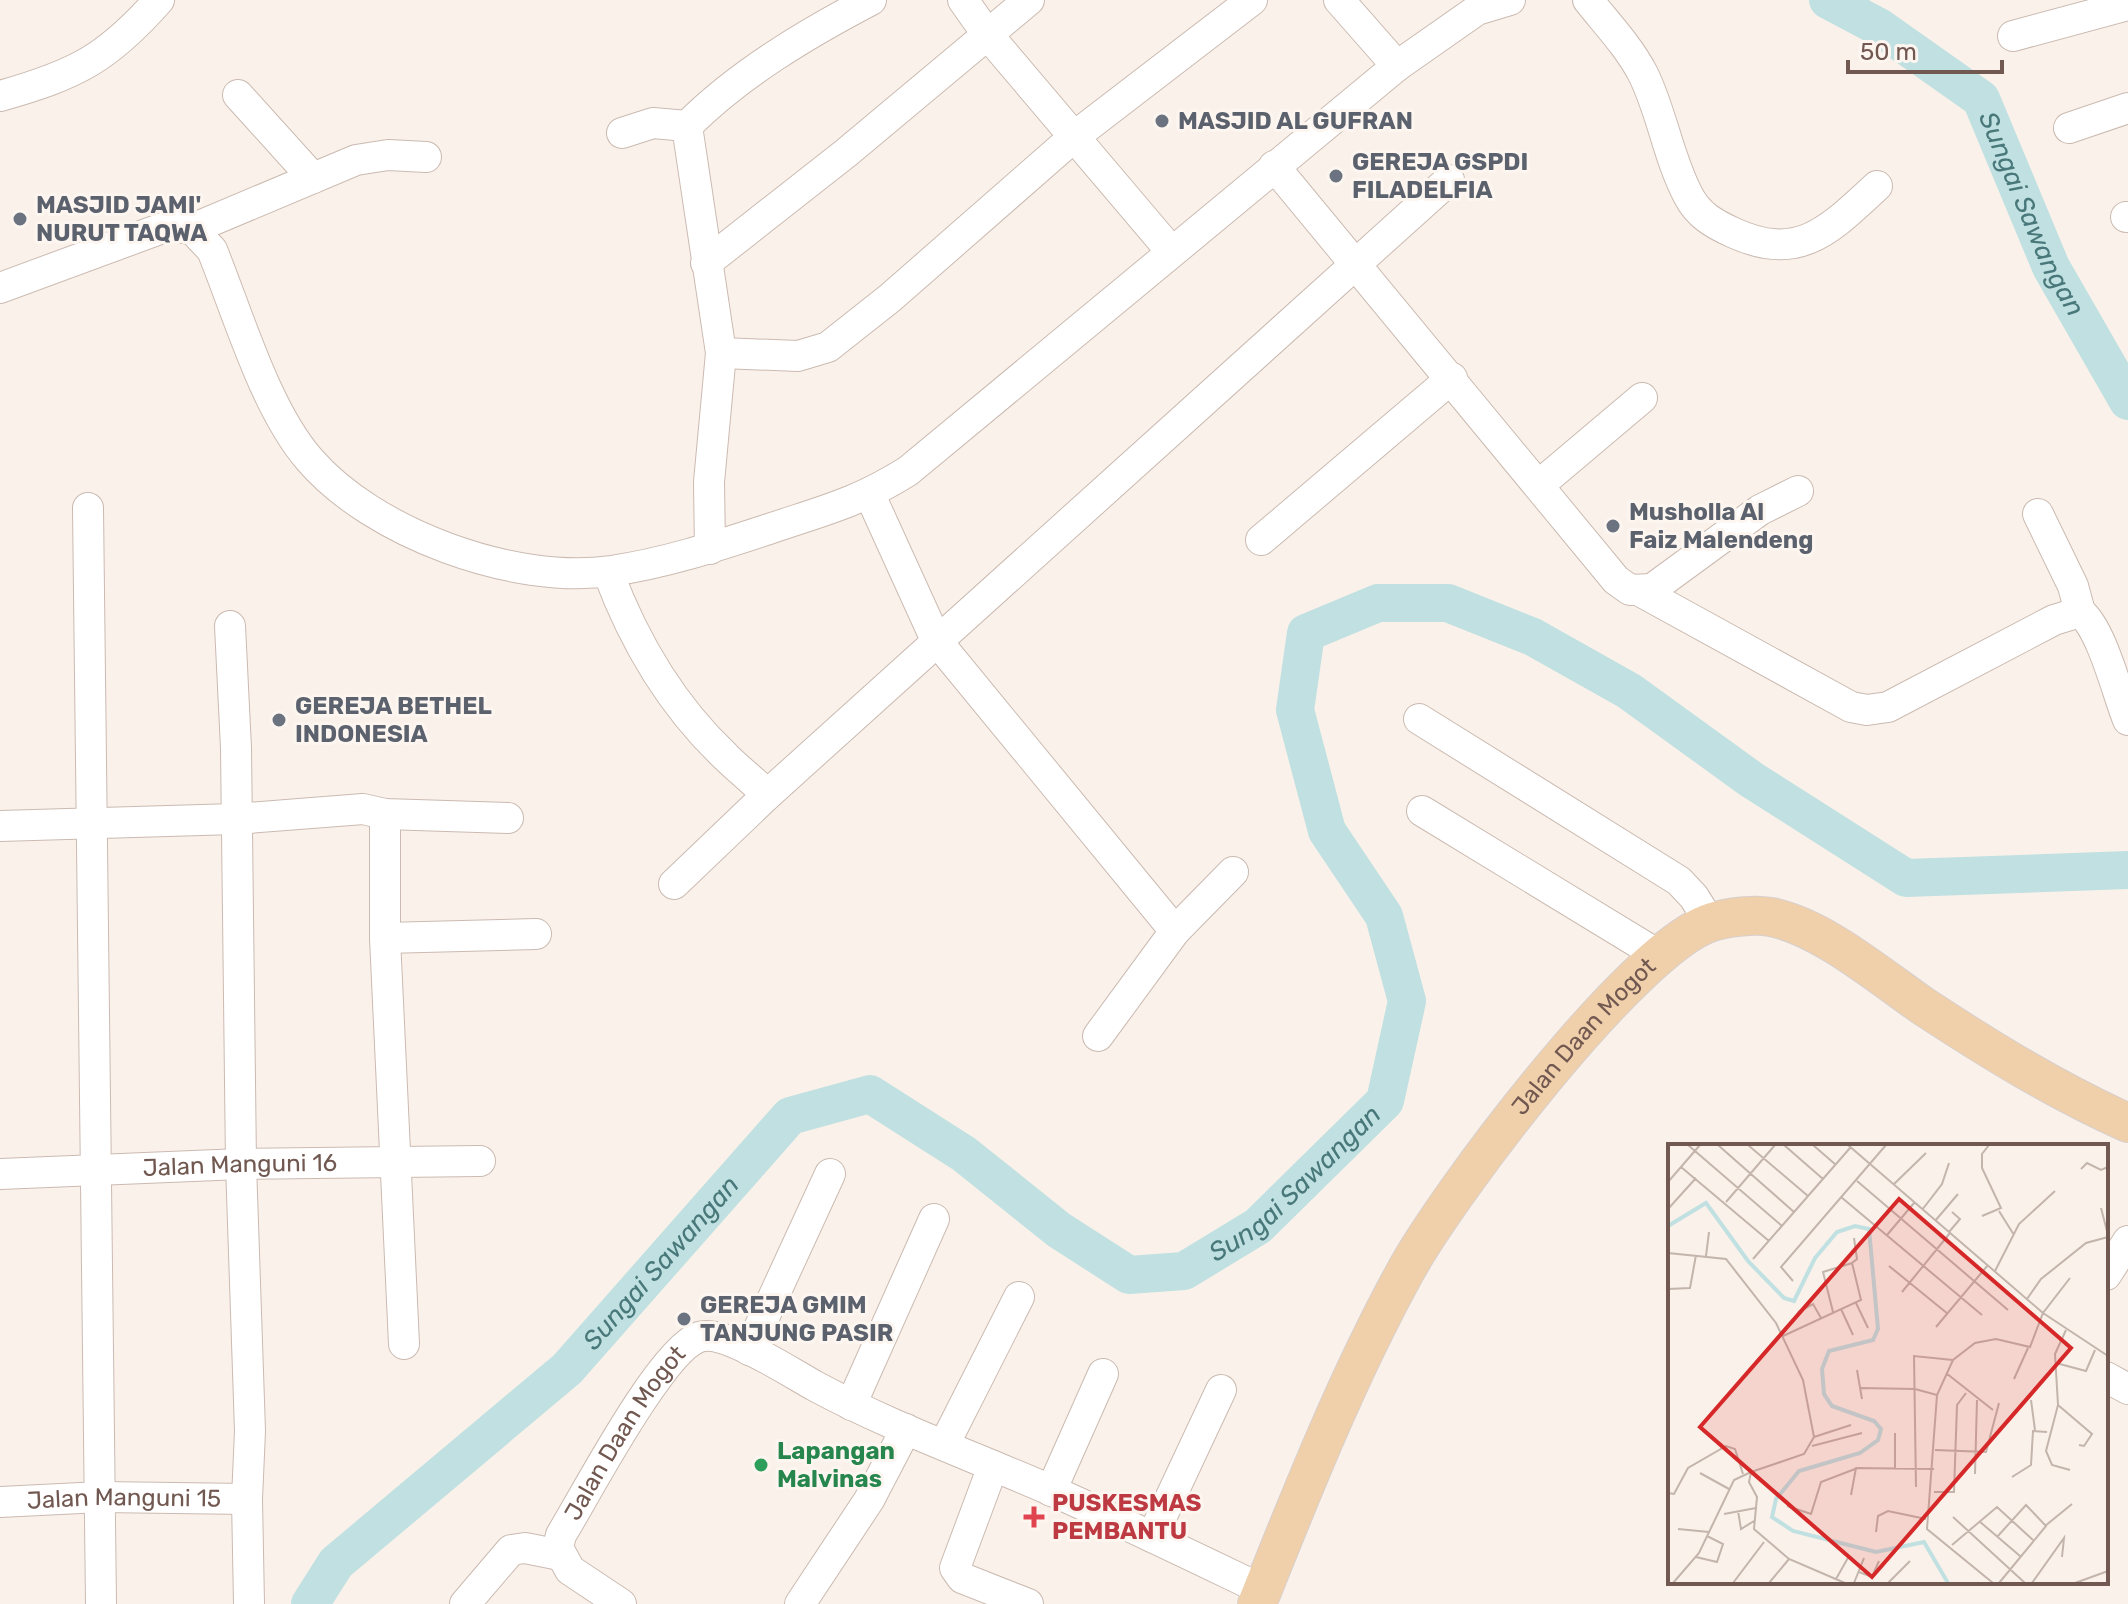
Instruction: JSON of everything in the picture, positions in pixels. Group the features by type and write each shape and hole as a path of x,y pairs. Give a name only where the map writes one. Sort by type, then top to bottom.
{"main road":[{"name":"Jalan Daan Mogot","path":"1260,1597 1351,1382 1404,1273 1461,1187 1518,1110 1630,983 1660,956 1710,923 1754,916 1794,925 1832,945 2010,1064 2064,1095 2128,1123"}],"street":[{"path":"622,133 653,123 687,126 734,86 804,37 871,0"},
{"path":"963,0 987,34 1171,251"},
{"path":"706,263 846,153 1029,0"},
{"path":"721,353 798,356 828,347 890,298 1075,136 1252,0"},
{"path":"1339,0 1397,66"},
{"path":"192,229 212,250 284,423 308,458 349,498 413,533 455,549 546,571 608,572 710,549 870,495 926,456 1397,66 1477,10 1510,0"},
{"path":"1588,0 1626,46 1643,75 1688,196 1707,220 1743,237 1781,247 1830,230 1877,186"},
{"path":"0,96 88,65 129,34 150,4"},
{"path":"2013,36 2128,5"},
{"path":"238,95 313,178"},
{"path":"2069,128 2128,108"},
{"path":"687,126 721,353 709,482 710,549"},
{"path":"0,288 168,226 192,229 364,158 388,155 426,157"},
{"path":"1274,166 1616,580 1630,590 1640,591 1851,707 1867,710 1888,707 2054,620 2080,612"},
{"path":"674,884 936,640 1449,180"},
{"path":"1261,540 1452,378"},
{"path":"1539,485 1642,398"},
{"path":"1640,591 1661,584 1760,510 1798,491"},
{"path":"870,495 936,640 1175,931"},
{"path":"88,508 101,1604"},
{"path":"2038,514 2073,586 2080,612 2088,618 2095,634 2128,720"},
{"path":"608,572 624,614 655,671 725,757 767,795"},
{"path":"230,626 236,748 241,1164 250,1431 247,1499 249,1604"},
{"path":"1419,719 1679,881 1694,897 1710,923"},
{"path":"0,826 235,819 363,809 385,814 508,818"},
{"path":"1422,811 1660,956"},
{"path":"385,814 385,938 404,1344"},
{"path":"1098,1036 1175,931 1233,872"},
{"path":"385,938 536,934"},
{"name":"Jalan Manguni 16","path":"0,1174 241,1164 480,1161"},
{"path":"749,1350 830,1174"},
{"path":"851,1405 934,1219"},
{"path":"2108,1272 2128,1241"},
{"path":"944,1445 1019,1297"},
{"name":"Jalan Daan Mogot","path":"560,1545 651,1386 686,1345 700,1336 711,1336 749,1350 851,1405 1152,1537 1260,1597"},
{"path":"1051,1491 1103,1374"},
{"path":"2108,1378 2128,1389"},
{"path":"1152,1537 1221,1390"},
{"path":"800,1604 869,1500 906,1429"},
{"path":"993,1466 955,1568 962,1578 1028,1604"},
{"name":"Jalan Manguni 15","path":"0,1502 101,1497 247,1499"},
{"path":"465,1604 511,1550 560,1545 581,1594 621,1604"}],"waterway":[{"name":"Sungai Sawangan","path":"1828,0 1879,27 1981,99 2051,267 2128,401"},
{"name":"Sungai Sawangan","path":"310,1604 336,1563 567,1369 790,1116 870,1094 964,1154 1059,1230 1129,1275 1184,1271 1258,1226 1385,1101 1407,1001 1384,916 1327,831 1295,710 1306,633 1378,603 1448,603 1533,637 1629,691 1752,780 1906,878 2128,870"}],"place":[{"name":"MASJID AL GUFRAN","path":"1162,121"},
{"name":"GEREJA GSPDI FILADELFIA","path":"1336,176"},
{"name":"MASJID JAMI' NURUT TAQWA","path":"20,219"},
{"name":"Musholla Al Faiz Malendeng","path":"1613,526"},
{"name":"GEREJA BETHEL INDONESIA","path":"279,720"},
{"name":"GEREJA GMIM TANJUNG PASIR","path":"684,1319"},
{"name":"Lapangan Malvinas","path":"761,1465"},
{"name":"PUSKESMAS PEMBANTU","path":"1034,1517"}]}
